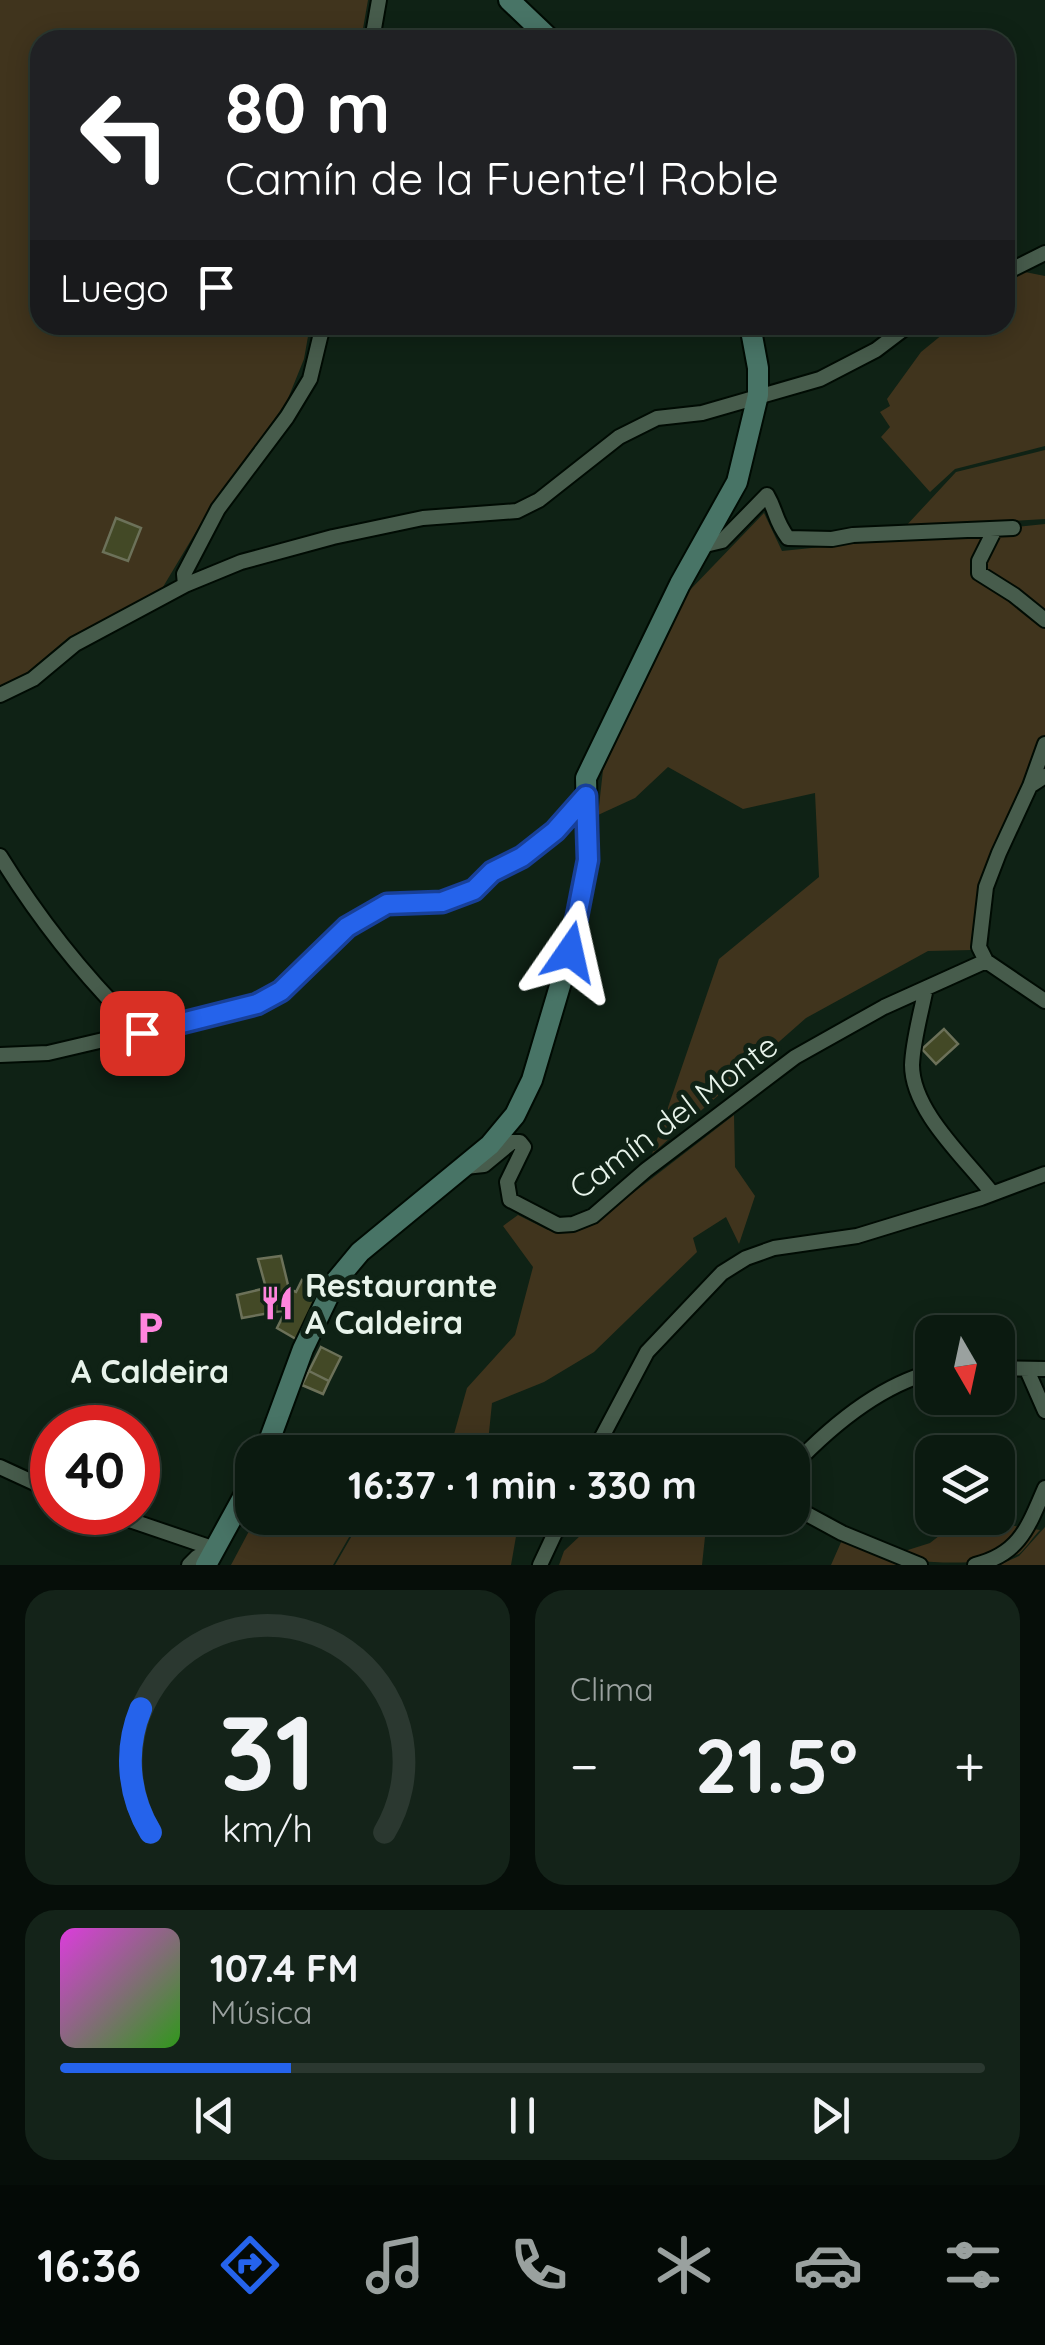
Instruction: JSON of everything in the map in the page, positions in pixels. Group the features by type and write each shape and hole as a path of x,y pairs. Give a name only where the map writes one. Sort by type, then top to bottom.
{"street":[{"path":"374,30 379,0"},
{"path":"509,0 540,30"},
{"path":"1015,268 1045,254"},
{"path":"184,585 184,574 218,509 310,380 321,335"},
{"path":"271,1435 303,1349 336,1282 360,1252 490,1144 515,1115 532,1080 570,952 588,860 586,778 737,482 758,395 752,335"},
{"path":"0,696 32,680 75,644 184,585 242,562 333,537 423,518 517,511 539,500 619,437 657,418 702,413 820,379 876,350 896,335"},
{"path":"701,546 722,541 767,495 773,506 773,518 788,538 1013,528"},
{"path":"995,529 979,561 979,573 1045,620"},
{"path":"1045,744 986,887 980,946 986,962 1045,1001"},
{"path":"1030,786 1045,776"},
{"path":"0,1055 48,1053 257,1004 281,991 347,927 387,904 442,902 474,890 492,872 522,857 555,831 586,796"},
{"path":"0,856 66,950 104,996 142,1033"},
{"path":"986,962 926,988 913,1056 915,1089 934,1122 992,1194"},
{"name":"Camín del Monte","path":"464,1167 484,1164 512,1142 520,1142 524,1147 507,1182 510,1200 558,1225 594,1216 646,1170 795,1057 926,988"},
{"path":"603,1435 647,1352 722,1273 746,1258 774,1248 857,1236 1045,1174"},
{"path":"1015,1369 1045,1369"},
{"path":"1027,1370 1045,1412"},
{"path":"810,1448 868,1403 915,1377"},
{"path":"0,1467 30,1481"},
{"path":"975,1565 996,1560 1023,1537 1045,1488"},
{"path":"211,1557 235,1512"},
{"path":"810,1516 920,1565"},
{"path":"160,1535 211,1557"},
{"path":"540,1565 553,1535"},
{"path":"189,1565 197,1557 211,1557"}],"shaded area":[{"path":"0,0 368,0 363,30 30,30 30,335 308,335 304,359 287,401 203,520 157,597 69,637 19,679 0,686"},
{"path":"1025,272 1045,276 1045,446 955,469 930,492 881,437 890,427 880,412 890,406 887,399 921,352 942,335 1015,335 1015,277"},
{"path":"1045,450 1045,519 905,527 956,472"},
{"path":"764,513 782,551 1045,524 1045,741 996,861 972,950 928,951 806,1018 652,1154 719,959 819,877 815,793 743,809 668,767 635,798 598,815 603,770 689,591"},
{"path":"734,1115 735,1167 755,1196 739,1244 726,1217 693,1238 697,1252 594,1352 544,1382 492,1403 489,1435 454,1435 467,1388 515,1335 533,1267 503,1226 518,1215 548,1230 594,1223"},
{"path":"1015,1526 1040,1530 1019,1554 1007,1558 956,1562 889,1556 930,1543 940,1535 1015,1535"},
{"path":"1045,1527 1045,1565 999,1565 1019,1556"},
{"path":"247,1535 350,1535 333,1565 231,1565"},
{"path":"352,1535 516,1535 511,1565 335,1565"},
{"path":"581,1535 705,1535 702,1565 559,1565 564,1551"},
{"path":"842,1540 908,1565 831,1565"}],"building":[{"path":"116,518 141,528 128,561 103,552"},
{"path":"944,1029 958,1044 936,1064 922,1049"},
{"name":"Restaurante A Caldeira","path":"281,1256 289,1289 296,1292 302,1280 322,1290 296,1339 277,1328 285,1312 242,1318 237,1295 266,1288 258,1259"},
{"path":"321,1347 341,1357 329,1381 309,1371"},
{"path":"309,1371 329,1381 323,1394 302,1385"}],"place":[{"name":"Restaurante A Caldeira","path":"277,1303"},
{"name":"A Caldeira","path":"150,1328"}],"route":[{"path":"142,1033 257,1004 281,991 347,927 387,904 442,902 474,890 492,872 522,857 555,831 586,796 588,860 570,952"}]}
